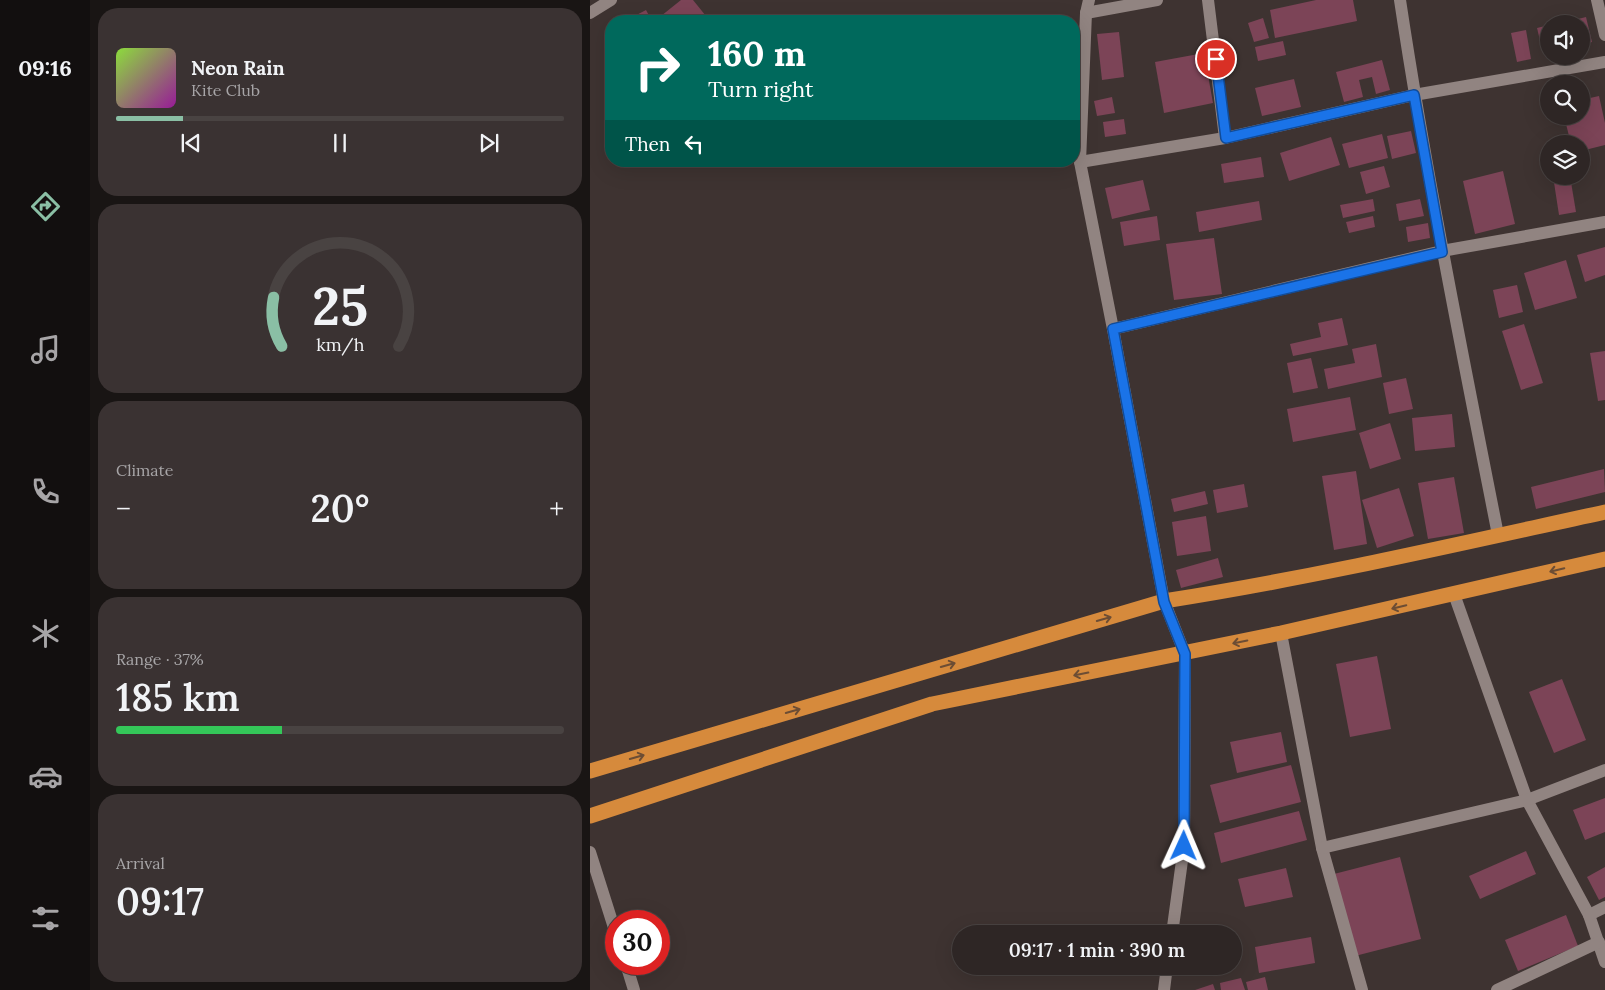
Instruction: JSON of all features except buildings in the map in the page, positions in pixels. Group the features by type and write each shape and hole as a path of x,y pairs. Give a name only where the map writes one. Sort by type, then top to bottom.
{"highway":[{"path":"590,771 1164,602 1253,587 1439,550 1605,512"},
{"path":"590,816 932,704 1185,654 1605,559"}],"street":[{"path":"590,13 611,0"},
{"path":"1089,0 1086,13 1080,162 1164,602 1185,654 1184,846 1173,925"},
{"path":"1086,13 1157,0"},
{"path":"1208,0 1226,138"},
{"path":"1400,0 1414,95 1442,252 1498,535"},
{"path":"1596,0 1605,35"},
{"path":"1080,162 1226,138 1414,95 1605,62"},
{"path":"1113,329 1442,252 1605,222"},
{"path":"1454,594 1526,800 1588,915 1605,962"},
{"path":"1281,633 1322,848 1362,990"},
{"path":"1322,848 1526,800 1605,770"},
{"path":"590,852 608,910"},
{"path":"1588,915 1605,908"},
{"path":"1497,990 1599,942"},
{"path":"629,975 634,990"},
{"path":"1164,990 1166,975"}],"route":[{"path":"1184,846 1185,654 1164,602 1113,329 1442,252 1414,95 1226,138 1216,59"}]}
